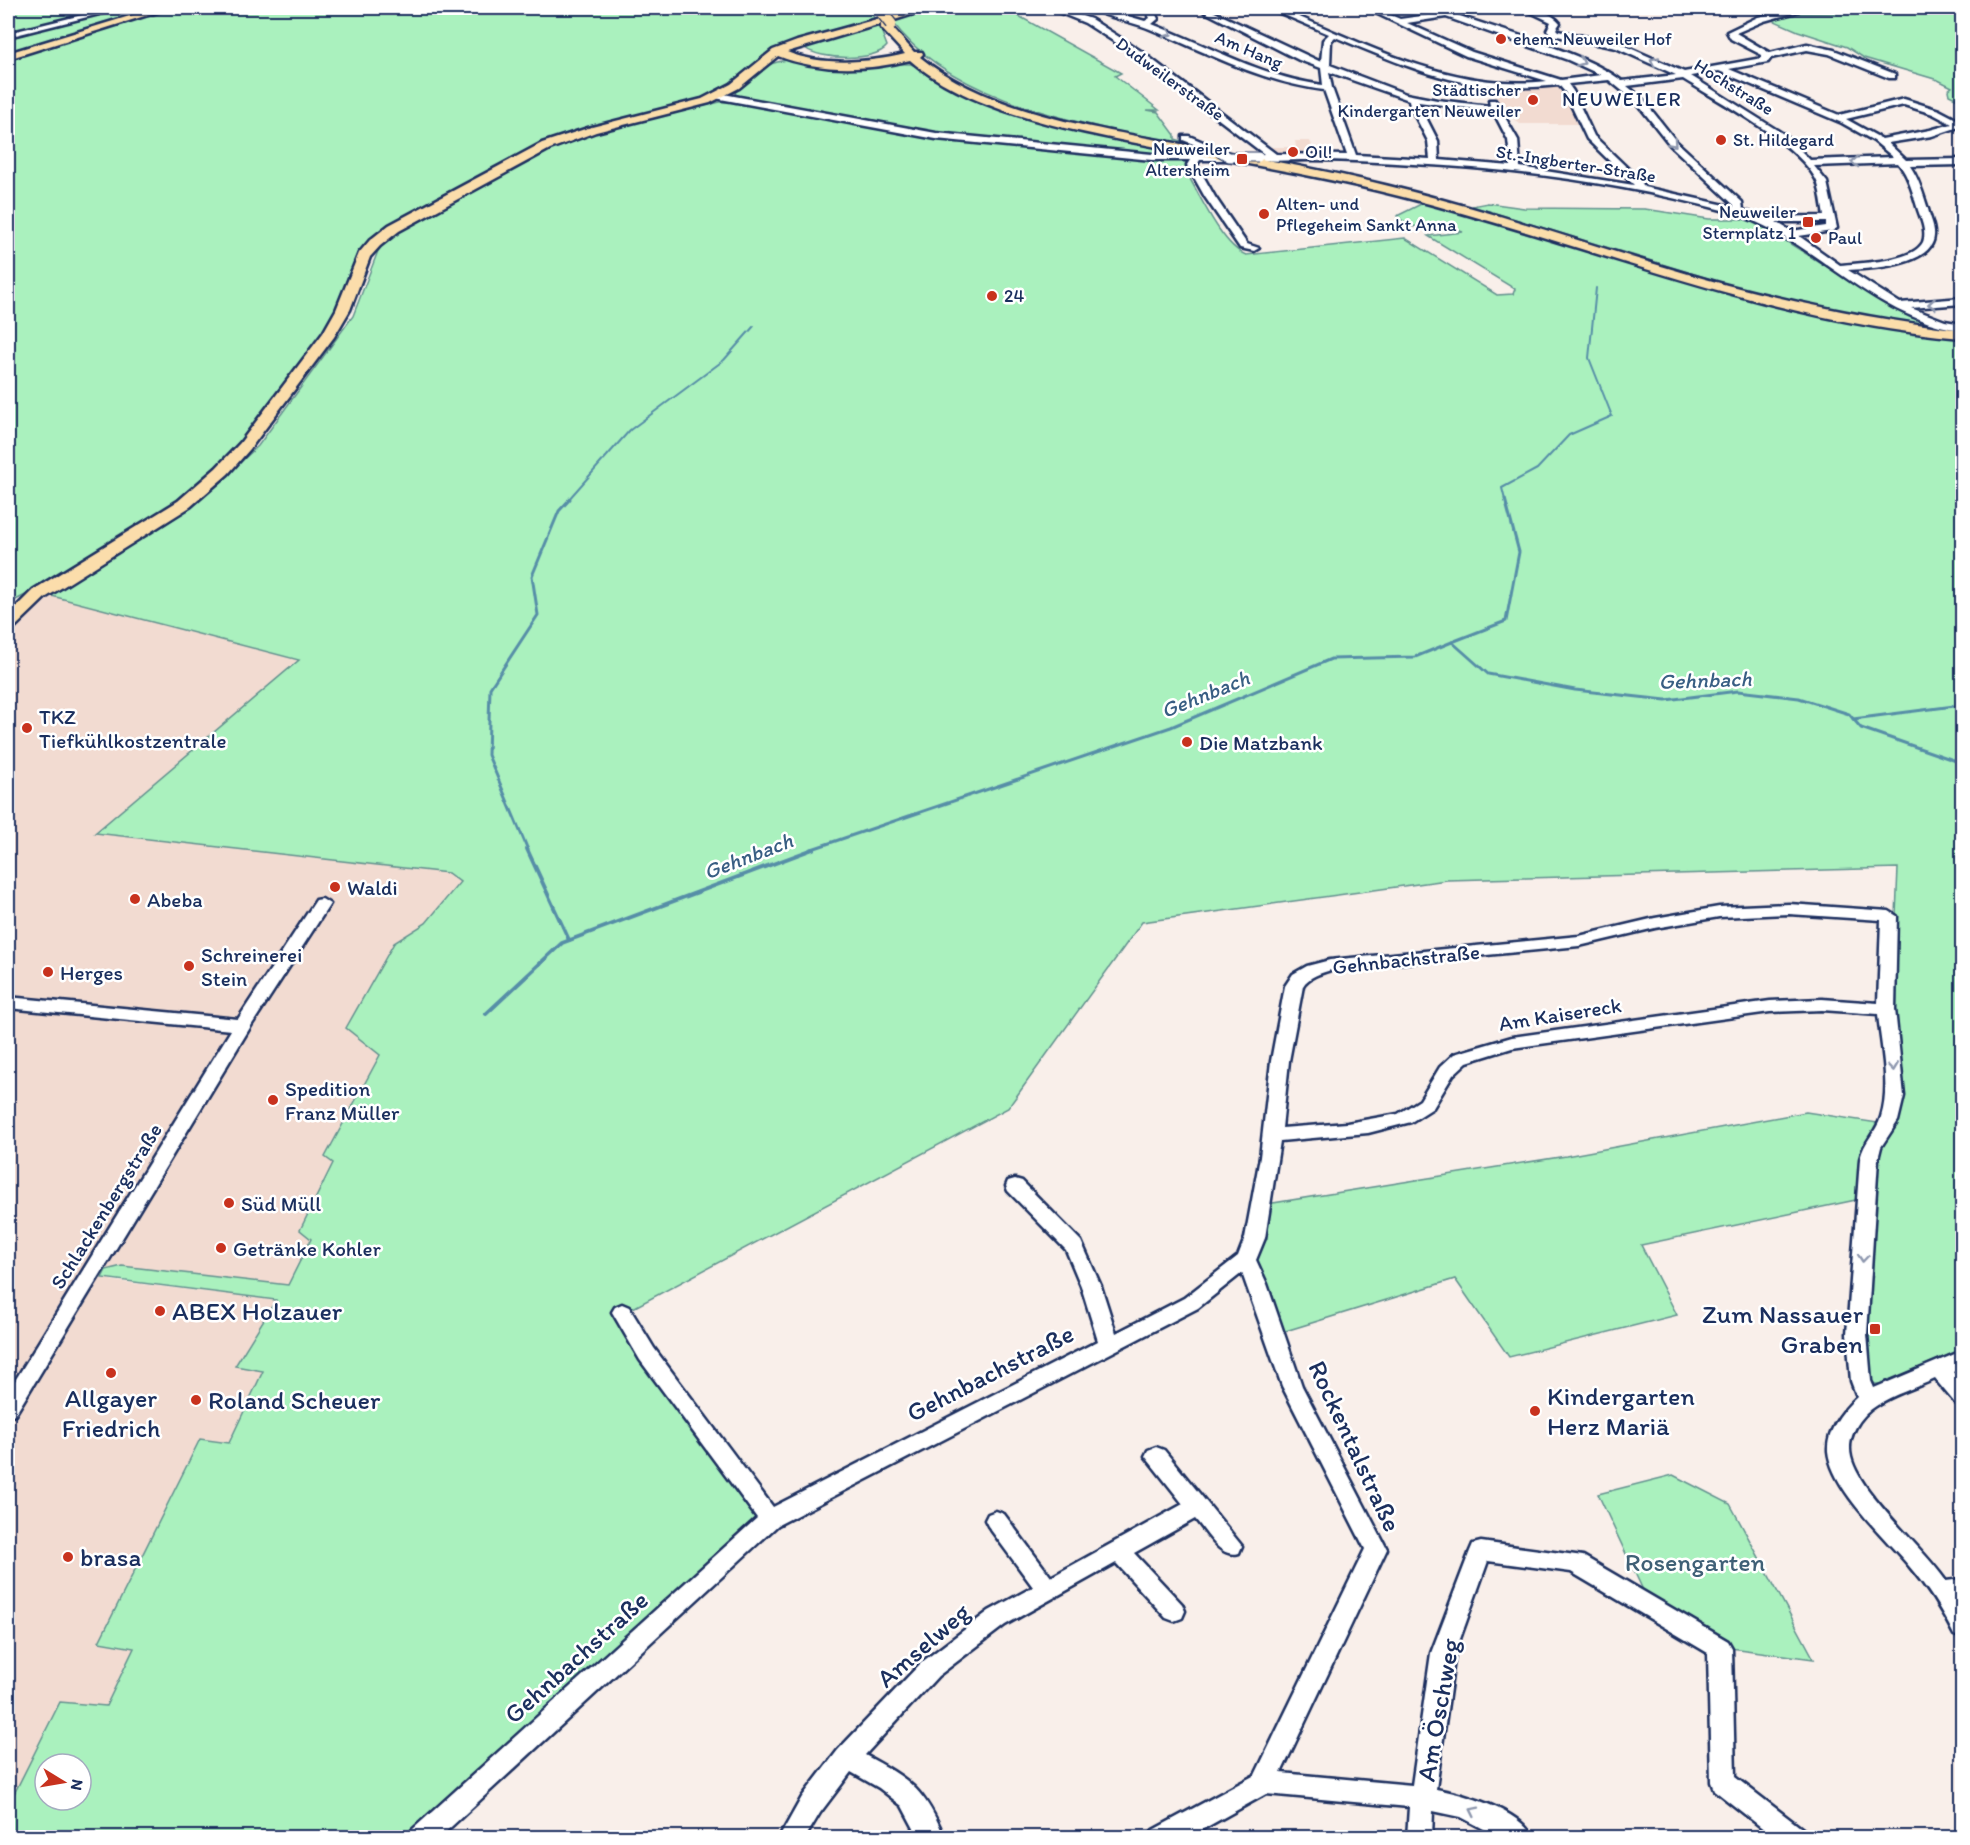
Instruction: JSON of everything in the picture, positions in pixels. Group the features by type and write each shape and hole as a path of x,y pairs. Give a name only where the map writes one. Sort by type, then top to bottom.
{"main road":[{"path":"8,56 165,8"},
{"path":"8,624 23,608 57,582 184,504 222,471 245,446 329,334 343,310 364,256 382,237 496,171 552,143 592,130 695,105 735,86 777,52 801,43 927,8"},
{"path":"878,11 888,27 915,57 944,80 1032,115 1098,131 1313,173 1414,196 1764,298 1874,321 1962,334"},
{"path":"867,58 887,49 890,39 888,27"},
{"path":"801,43 799,50 814,56"},
{"path":"777,52 842,60 915,57"},
{"path":"777,52 799,59"},
{"path":"761,64 780,59 835,64 915,57"}],"street":[{"path":"8,35 119,8"},
{"name":"Dudweilerstraße","path":"1058,8 1093,24 1137,53 1274,157"},
{"name":"Am Hang","path":"1093,8 1146,24 1274,80 1328,88"},
{"path":"1146,24 1154,19 1149,8"},
{"path":"1201,8 1302,58 1413,99 1496,110"},
{"path":"1272,8 1435,75 1483,84 1512,86 1611,77"},
{"path":"1369,8 1402,21 1469,54 1562,83 1569,92 1590,137 1638,183 1639,189"},
{"path":"1428,8 1571,58 1611,77 1639,100 1660,129 1690,161 1739,204 1739,209 1735,211"},
{"path":"1402,21 1491,8"},
{"path":"1518,39 1552,32 1556,23 1526,8"},
{"path":"1768,56 1734,38 1731,32 1761,18 1794,9 1959,8"},
{"name":"Hochstraße","path":"1552,32 1626,49 1684,75 1775,132 1792,145 1809,163 1822,182 1831,219"},
{"path":"1333,35 1327,40 1325,66 1328,88 1352,157"},
{"path":"1621,84 1761,62 1768,56 1808,46 1831,52 1892,76"},
{"path":"1722,69 1838,118 1878,142 1902,161 1914,180 1928,225 1929,239 1926,245 1921,250 1899,260 1838,268"},
{"path":"1483,84 1513,140 1516,170"},
{"name":"St.-Ingberter-Straße","path":"718,96 936,136 1152,157 1196,158 1218,154 1229,157 1352,157 1435,163 1516,170 1639,189 1735,211 1763,220 1790,234 1838,268 1901,306 1929,320 1962,327"},
{"path":"1413,99 1414,106 1433,141 1435,163"},
{"path":"1838,118 1904,102 1936,112 1960,124 1932,133 1878,142"},
{"path":"1186,138 1218,154"},
{"path":"1196,158 1192,165 1210,197 1244,246 1254,248"},
{"path":"1809,163 1962,162"},
{"path":"1763,220 1831,219 1832,228 1830,230 1790,234"},
{"path":"1901,306 1962,301"},
{"name":"Schlackenbergstraße","path":"8,1409 243,1026 322,904"},
{"name":"Gehnbachstraße","path":"421,1838 770,1519 1191,1303 1246,1260 1255,1238 1293,986 1299,978 1313,970 1330,965 1579,941 1655,923 1719,912 1788,909 1851,911 1889,916 1886,1009"},
{"path":"8,1002 243,1026"},
{"name":"Am Kaisereck","path":"1271,1135 1360,1127 1404,1117 1417,1111 1429,1101 1452,1062 1471,1053 1491,1048 1569,1034 1761,1009 1827,1004 1886,1009"},
{"path":"1869,1399 1861,1382 1857,1334 1869,1159 1872,1146 1889,1121 1895,1096 1886,1009"},
{"name":"Gehnbachstraße","path":"1015,1186 1074,1246 1091,1286 1108,1344"},
{"name":"Rockentalstraße","path":"1246,1260 1257,1284 1292,1386 1376,1549 1264,1783"},
{"path":"622,1312 646,1354 770,1519"},
{"path":"1962,1359 1869,1399 1849,1417 1841,1436 1840,1456 1850,1478 1871,1506 1952,1590 1962,1628"},
{"path":"1939,1370 1962,1397"},
{"path":"1155,1456 1231,1546"},
{"name":"Amselweg","path":"791,1838 811,1805 847,1758 930,1669 997,1618 1198,1507"},
{"path":"996,1520 1048,1590"},
{"path":"1118,1551 1174,1611"},
{"name":"Am Öschweg","path":"1419,1838 1422,1797 1443,1653 1481,1551 1575,1563 1720,1648 1723,1782 1795,1838"},
{"path":"847,1758 888,1780 910,1798 933,1838"},
{"path":"1162,1838 1264,1783 1422,1797 1465,1806 1505,1826 1521,1838"}],"shaded area":[{"name":"Städtischer Kindergarten Neuweiler","path":"1561,86 1566,92 1577,124 1520,124 1509,115 1489,88"},
{"path":"1295,141 1310,141 1316,155 1277,154 1266,147 1296,147"},
{"path":"44,594 300,660 96,833 448,873 460,882 426,923 394,943 346,1028 380,1055 325,1157 333,1163 300,1230 311,1238 288,1285 106,1270 102,1277 114,1281 276,1300 235,1365 263,1371 229,1444 200,1440 100,1642 134,1648 106,1706 60,1702 8,1806 8,609 26,615"}],"green space":[{"path":"8,8 159,8 8,54"},
{"path":"172,8 867,8 876,20 795,43 713,97 577,132 387,229 324,334 233,453 190,494 41,587 8,604 8,58"},
{"path":"934,8 1002,8 1008,10 1121,73 1115,76 1159,110 1147,110 1158,112 1175,135 1175,139 1198,146 1177,145 1074,121 1004,99 971,85 941,67 914,46 892,21"},
{"path":"1745,8 1962,8 1962,101 1949,95 1948,90 1952,87 1938,80 1864,58 1847,47 1798,31"},
{"path":"879,25 887,46 871,55 834,57 805,48 805,46"},
{"path":"793,60 911,64 1010,109 1194,154 1164,155 919,132 736,95 735,91 738,88 763,68 776,62"},
{"path":"720,102 732,102 926,137 1186,159 1185,170 1219,230 1228,241 1246,255 1405,238 1497,295 1513,294 1515,289 1428,236 1463,232 1438,224 1410,227 1397,216 1425,202 1759,301 1838,319 1962,339 1962,1349 1882,1384 1875,1384 1868,1377 1865,1362 1875,1196 1641,1245 1677,1315 1509,1357 1455,1279 1279,1333 1253,1263 1267,1204 1566,1156 1806,1112 1897,1126 1902,1108 1902,1088 1892,1010 1898,868 1447,880 1142,922 1008,1108 618,1316 765,1519 416,1837 8,1837 8,1806 33,1756 33,1812 93,1812 93,1752 35,1752 60,1702 106,1706 134,1648 99,1642 200,1439 229,1443 263,1371 235,1366 276,1300 102,1278 106,1270 122,1266 288,1285 311,1239 300,1230 333,1163 325,1157 380,1055 346,1028 394,943 426,923 460,882 448,873 95,833 299,660 44,594 152,533 193,506 258,446 353,316 378,251 384,243 408,226 549,149 594,133"},
{"path":"1488,203 1524,208 1645,209 1709,219 1747,219 1757,223 1891,307 1934,325 1849,314 1773,298 1472,206"},
{"name":"Rosengarten","path":"1673,1475 1730,1504 1814,1659 1723,1647 1650,1605 1598,1494"}],"waterway":[{"path":"1505,500 1502,488 1537,469 1569,435 1612,416 1589,358 1596,288"},
{"path":"568,500 630,430 724,360 754,326"},
{"path":"528,850 488,755 490,688 538,615 532,576 559,511 570,499"},
{"path":"1452,642 1506,621 1519,552 1505,499"},
{"name":"Gehnbach","path":"809,850 1171,727 1331,659 1415,657 1452,642"},
{"name":"Gehnbach","path":"1452,642 1488,674 1575,690 1666,700 1738,691 1799,698 1849,714 1853,719"},
{"path":"1853,719 1962,705"},
{"name":"Gehnbach","path":"1853,719 1861,728 1962,763"},
{"path":"527,849 569,940"},
{"name":"Gehnbach","path":"486,1014 562,943 813,849"}],"place":[{"name":"ehem. Neuweiler Hof","path":"1501,39"},
{"name":"Städtischer Kindergarten Neuweiler","path":"1533,100"},
{"name":"St. Hildegard","path":"1721,140"},
{"name":"Oil!","path":"1293,152"},
{"name":"Neuweiler Altersheim","path":"1242,159"},
{"name":"Alten- und Pflegeheim Sankt Anna","path":"1264,214"},
{"name":"Neuweiler Sternplatz 1","path":"1808,222"},
{"name":"Paul","path":"1816,238"},
{"name":"24","path":"992,296"},
{"name":"TKZ Tiefkühlkostzentrale","path":"27,728"},
{"name":"Die Matzbank","path":"1187,742"},
{"name":"Waldi","path":"335,887"},
{"name":"Abeba","path":"135,899"},
{"name":"Schreinerei Stein","path":"189,966"},
{"name":"Herges","path":"48,972"},
{"name":"Spedition Franz Müller","path":"273,1100"},
{"name":"Süd Müll","path":"229,1203"},
{"name":"Getränke Kohler","path":"221,1248"},
{"name":"ABEX Holzauer","path":"160,1311"},
{"name":"Zum Nassauer Graben","path":"1875,1329"},
{"name":"Allgayer Friedrich","path":"111,1373"},
{"name":"Roland Scheuer","path":"196,1400"},
{"name":"Kindergarten Herz Mariä","path":"1535,1411"},
{"name":"brasa","path":"68,1557"}],"district":[{"name":"NEUWEILER","path":"1622,99"}]}
